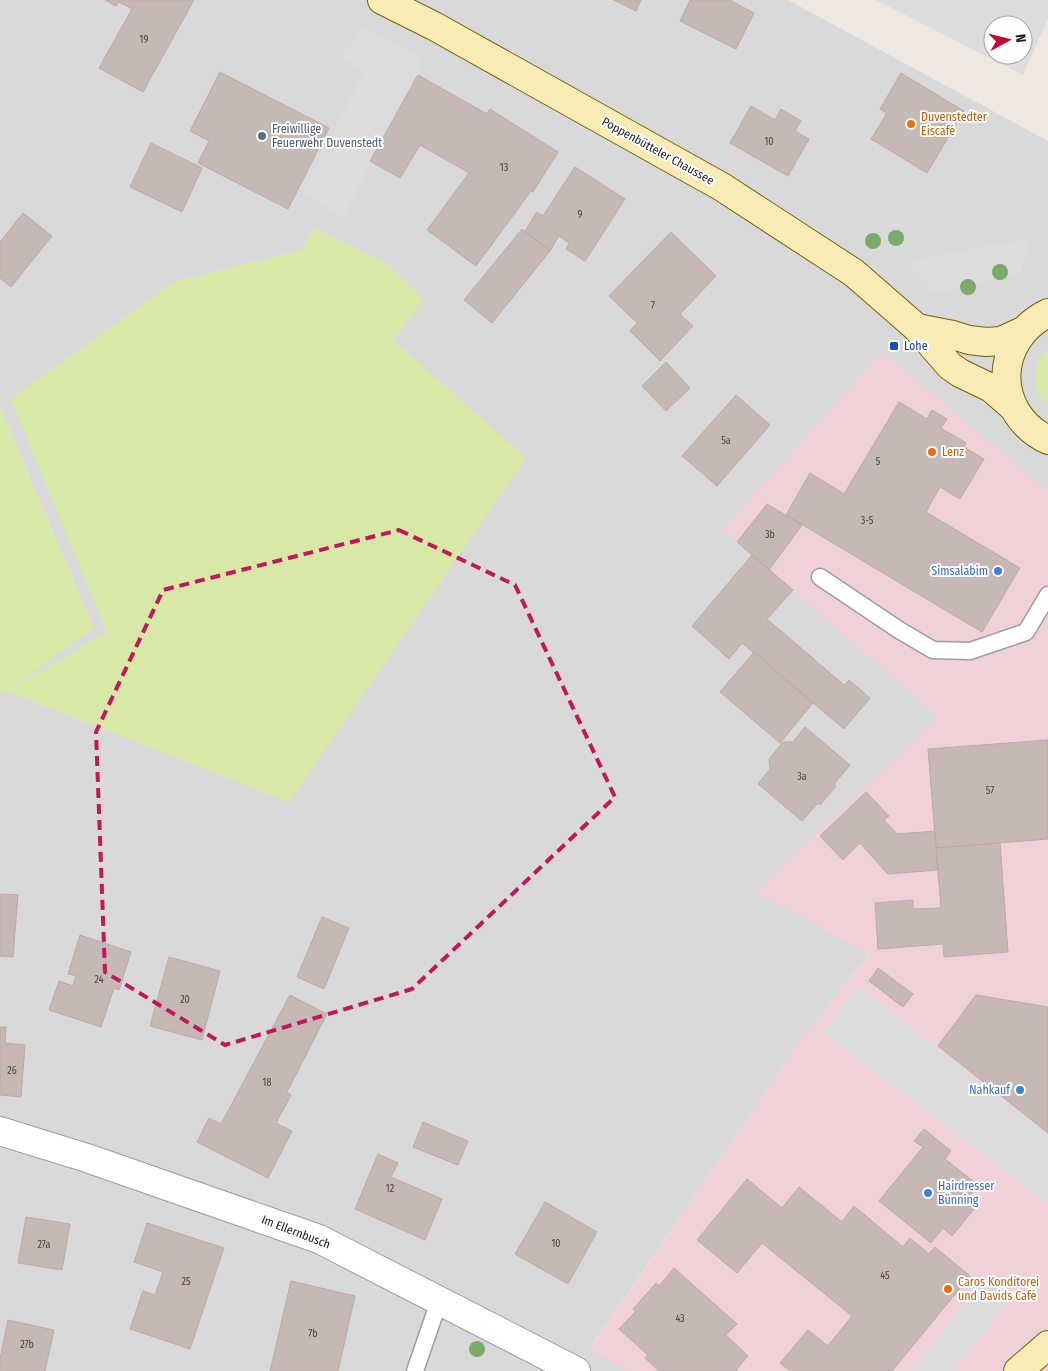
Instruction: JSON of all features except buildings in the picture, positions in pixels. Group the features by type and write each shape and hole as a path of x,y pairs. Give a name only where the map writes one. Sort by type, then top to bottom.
{"main road":[{"name":"Poppenbütteler Chaussee","path":"382,0 442,31 722,187 854,273 916,328 950,366 991,388 1013,407"},
{"path":"916,328 969,340 1001,341 1040,315"},
{"path":"1040,315 1014,343 1007,363 1006,385 1013,407 1026,426 1048,440"},
{"path":"1018,1371 1048,1345"}],"street":[{"name":"Im Ellernbusch","path":"0,1131 87,1158 319,1239 576,1371"}],"lane":[{"path":"820,577 899,630 933,650 970,651 1026,632 1048,595"},
{"path":"415,1371 439,1301"}],"highlighted area":[{"path":"399,530 515,585 615,797 412,989 225,1045 105,972 96,732 163,590"}],"shaded area":[{"path":"0,0 788,0 1048,141 1048,491 882,351 723,530 938,717 757,892 870,954 808,1030 591,1347 627,1371 0,1371 0,695 94,628 0,407"},
{"path":"876,0 1048,0 1048,18 1033,52 1033,15 983,15 983,55"},
{"path":"361,26 423,59 343,218 303,192 364,72 342,58"},
{"path":"1003,65 1027,65 1023,75"},
{"path":"1031,238 1021,272 934,293 907,262"},
{"path":"882,351 1048,491 1048,1371 627,1371 591,1348 808,1030 870,955 756,892 938,717 723,530"},
{"path":"858,986 1048,1134 1048,1203 823,1033"},
{"path":"989,1274 1014,1295 953,1371 911,1371"}],"green space":[{"path":"314,228 386,263 424,300 393,340 526,458 289,802 6,691 0,695 0,407 94,628 10,689 107,632 11,399 174,282 302,250"},
{"path":"1048,349 1048,406 1036,385 1036,370 1042,355"}],"place":[{"name":"Duvenstedter Eiscafé","path":"911,124"},
{"name":"Freiwillige Feuerwehr Duvenstedt","path":"262,136"},
{"name":"Lohe","path":"894,346"},
{"name":"Lenz","path":"932,452"},
{"name":"Simsalabim","path":"998,571"},
{"name":"Nahkauf","path":"1020,1090"},
{"name":"Hairdresser Bünning","path":"928,1193"},
{"name":"Caros Konditorei und Davids Café","path":"948,1289"}]}
